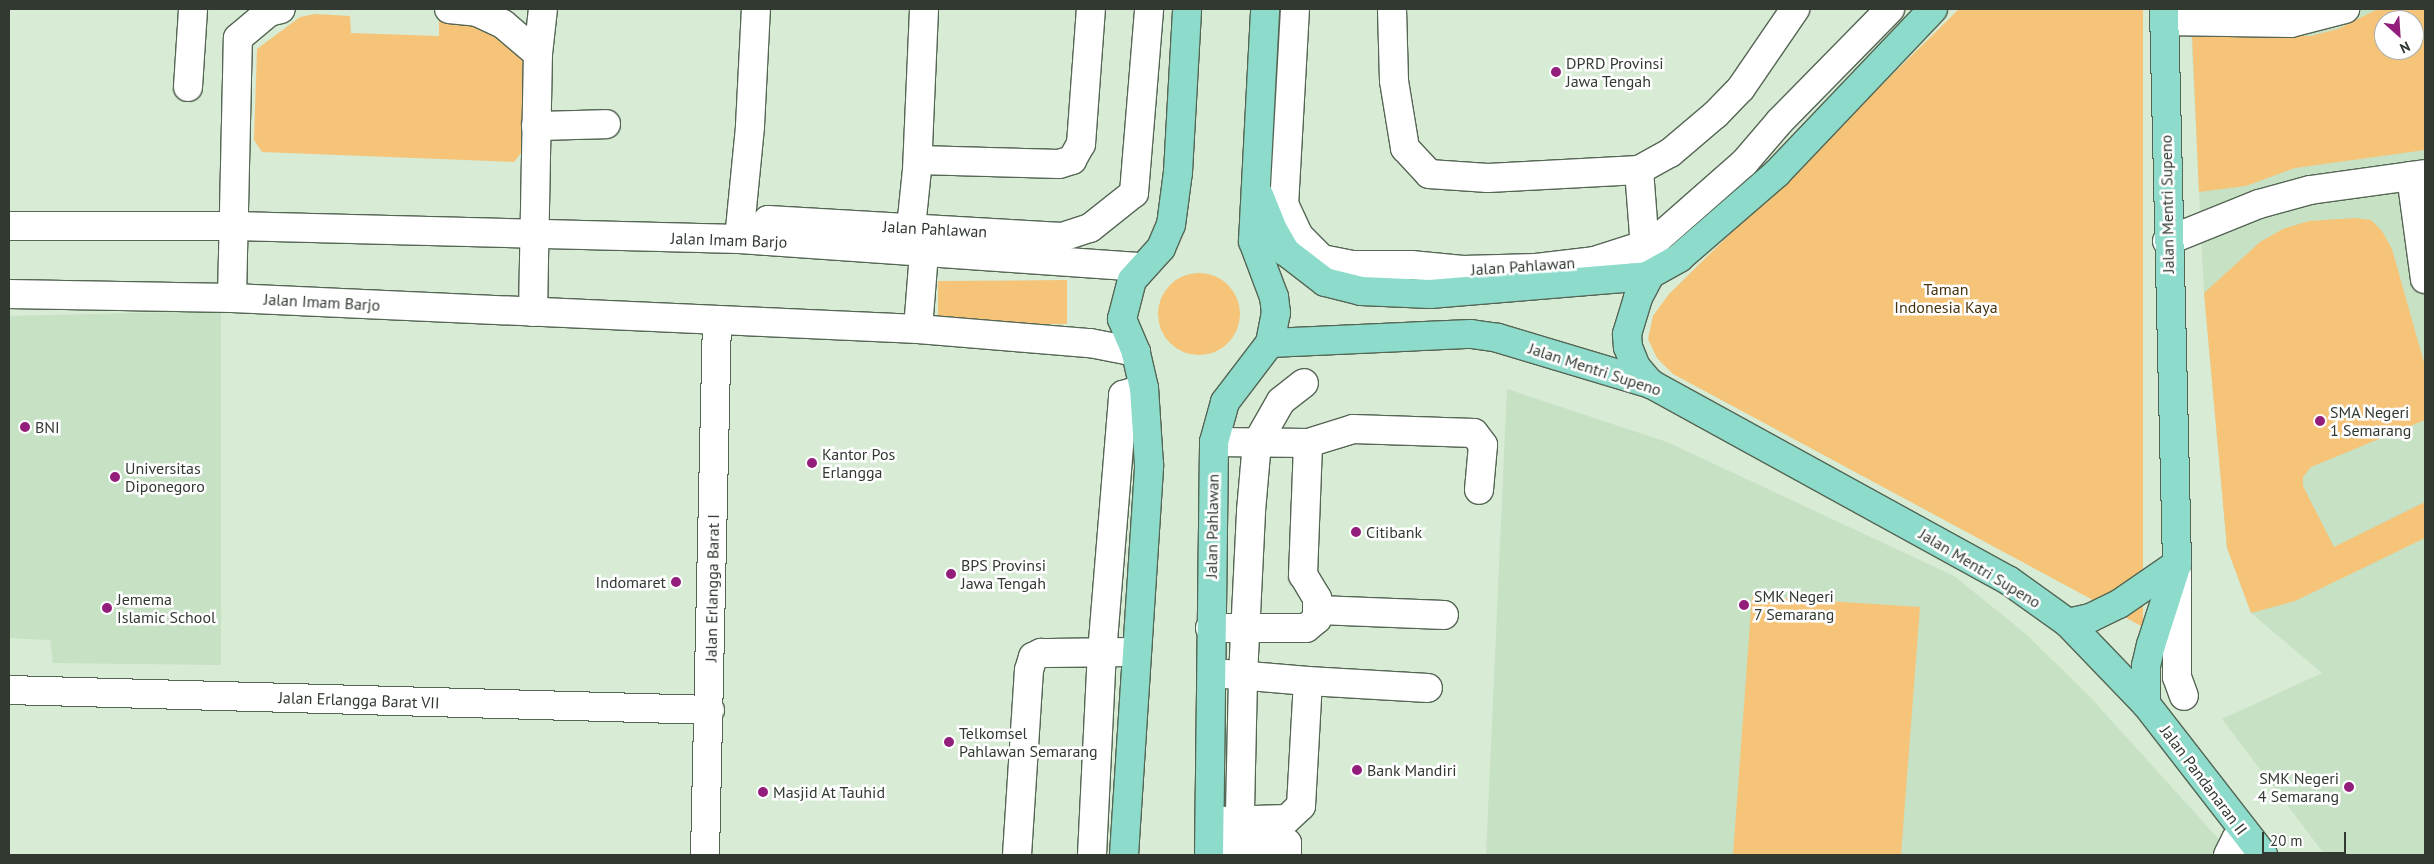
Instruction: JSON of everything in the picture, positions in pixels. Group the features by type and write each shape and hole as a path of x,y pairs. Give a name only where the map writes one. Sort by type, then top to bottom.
{"main road":[{"path":"1124,855 1149,465 1144,388 1136,352 1122,319 1126,294 1142,266 1161,248 1172,225 1178,172 1188,9"},
{"name":"Jalan Pahlawan","path":"1209,841 1210,628 1214,442 1225,402 1270,342 1276,313 1274,297 1253,241 1265,9"},
{"path":"1255,187 1272,228 1286,252 1325,282 1361,291 1430,294 1650,275 1679,258 1777,173 1933,9"},
{"name":"Jalan Mentri Supeno","path":"2146,704 2146,666 2150,645 2176,564 2169,15"},
{"path":"1650,275 1638,298 1627,334 1628,348 1636,367 1652,384"},
{"name":"Jalan Mentri Supeno","path":"1270,342 1471,334 1498,338 1652,384 2000,576 2068,623 2146,704"},
{"path":"2068,623 2090,618 2119,604 2176,564"},
{"name":"Jalan Pandanaran II","path":"2146,704 2258,849"}],"street":[{"path":"188,87 193,9"},
{"path":"232,298 240,9"},
{"path":"238,38 269,12 281,9"},
{"path":"449,9 477,12 503,24 538,54"},
{"path":"532,312 538,54 544,9"},
{"path":"739,239 750,126 756,9"},
{"path":"918,329 915,244 924,9"},
{"path":"918,160 1059,164 1072,160 1081,144 1091,9"},
{"name":"Jalan Pahlawan","path":"915,244 1062,236 1090,228 1134,193 1149,9"},
{"name":"Jalan Pahlawan","path":"1295,9 1284,204 1300,236 1322,260 1352,265 1410,265 1463,270 1536,268 1594,260 1654,242 1677,225 1744,163 1780,121 1890,9"},
{"path":"1392,9 1394,81 1405,148 1428,174 1488,178 1639,170 1670,153 1716,114 1741,88 1795,9"},
{"path":"2169,15 2290,23 2345,9"},
{"path":"536,126 606,124"},
{"path":"1639,170 1645,226 1643,245 1650,275"},
{"path":"2171,239 2259,204 2310,190 2418,175 2425,279"},
{"name":"Jalan Imam Barjo","path":"9,226 234,226 915,244 1142,266"},
{"name":"Jalan Mentri Supeno","path":"2171,239 2177,668 2184,696"},
{"name":"Jalan Imam Barjo","path":"9,294 232,298 918,329 1090,343 1136,352"},
{"name":"Jalan Erlangga Barat I","path":"705,855 710,710 717,320"},
{"path":"1239,840 1243,676 1257,443 1281,401 1304,384"},
{"path":"1092,855 1102,653 1123,396 1144,388"},
{"path":"1214,442 1308,443 1353,429 1474,433 1483,445 1479,490"},
{"path":"1210,628 1306,628 1314,624 1318,610 1316,598 1304,575 1308,443"},
{"path":"1318,610 1444,615"},
{"path":"1017,855 1029,670 1033,657 1041,653 1137,652"},
{"path":"1210,672 1308,681 1428,688"},
{"path":"1239,840 1287,819 1301,806 1308,681"},
{"name":"Jalan Erlangga Barat VII","path":"9,690 710,710"},
{"path":"2228,855 2236,839 2258,849"},
{"path":"1209,841 1239,840 1287,843 1287,855"}],"shaded area":[{"name":"SMA Negeri 1 Semarang","path":"2190,9 2425,9 2425,855 2325,855 2222,719 2322,673 2251,613 2227,548 2204,293"},
{"name":"Universitas Diponegoro","path":"221,311 221,665 53,663 50,640 9,638 9,316"},
{"name":"SMK Negeri 7 Semarang","path":"1507,389 1667,442 1954,576 2026,634 2091,698 2233,855 1486,855"}],"green space":[{"name":"Taman Indonesia Kaya","path":"1959,9 2143,9 2143,627 1673,374 1657,358 1648,339 1653,316 1669,294"},
{"path":"2425,9 2425,150 2295,168 2246,186 2199,192 2192,35 2311,36 2338,29 2374,11 2374,60 2424,60 2424,10 2376,10"},
{"path":"315,14 350,16 351,33 439,36 439,19 476,20 530,60 525,148 514,162 262,152 254,140 257,49 300,17"},
{"path":"2355,218 2371,220 2382,231 2392,249 2425,366 2425,420 2311,467 2303,477 2303,486 2334,547 2425,502 2425,538 2295,601 2251,613 2227,548 2204,293 2260,242 2283,229 2309,221"},
{"path":"1199,273 1215,277 1228,285 1236,298 1240,314 1236,330 1228,343 1215,351 1199,355 1183,351 1170,343 1162,330 1158,314 1162,298 1170,285 1183,277"},
{"path":"1067,280 1067,324 938,325 938,281"},
{"path":"1752,596 1920,607 1901,855 1733,855"}],"place":[{"name":"DPRD Provinsi Jawa Tengah","path":"1556,72"},
{"name":"SMA Negeri 1 Semarang","path":"2320,421"},
{"name":"BNI","path":"25,427"},
{"name":"Kantor Pos Erlangga","path":"812,463"},
{"name":"Universitas Diponegoro","path":"115,477"},
{"name":"Citibank","path":"1356,532"},
{"name":"BPS Provinsi Jawa Tengah","path":"951,574"},
{"name":"Indomaret","path":"676,582"},
{"name":"SMK Negeri 7 Semarang","path":"1744,605"},
{"name":"Jemema Islamic School","path":"107,608"},
{"name":"Telkomsel Pahlawan Semarang","path":"949,742"},
{"name":"Bank Mandiri","path":"1357,770"},
{"name":"SMK Negeri 4 Semarang","path":"2349,787"},
{"name":"Masjid At Tauhid","path":"763,792"}]}
